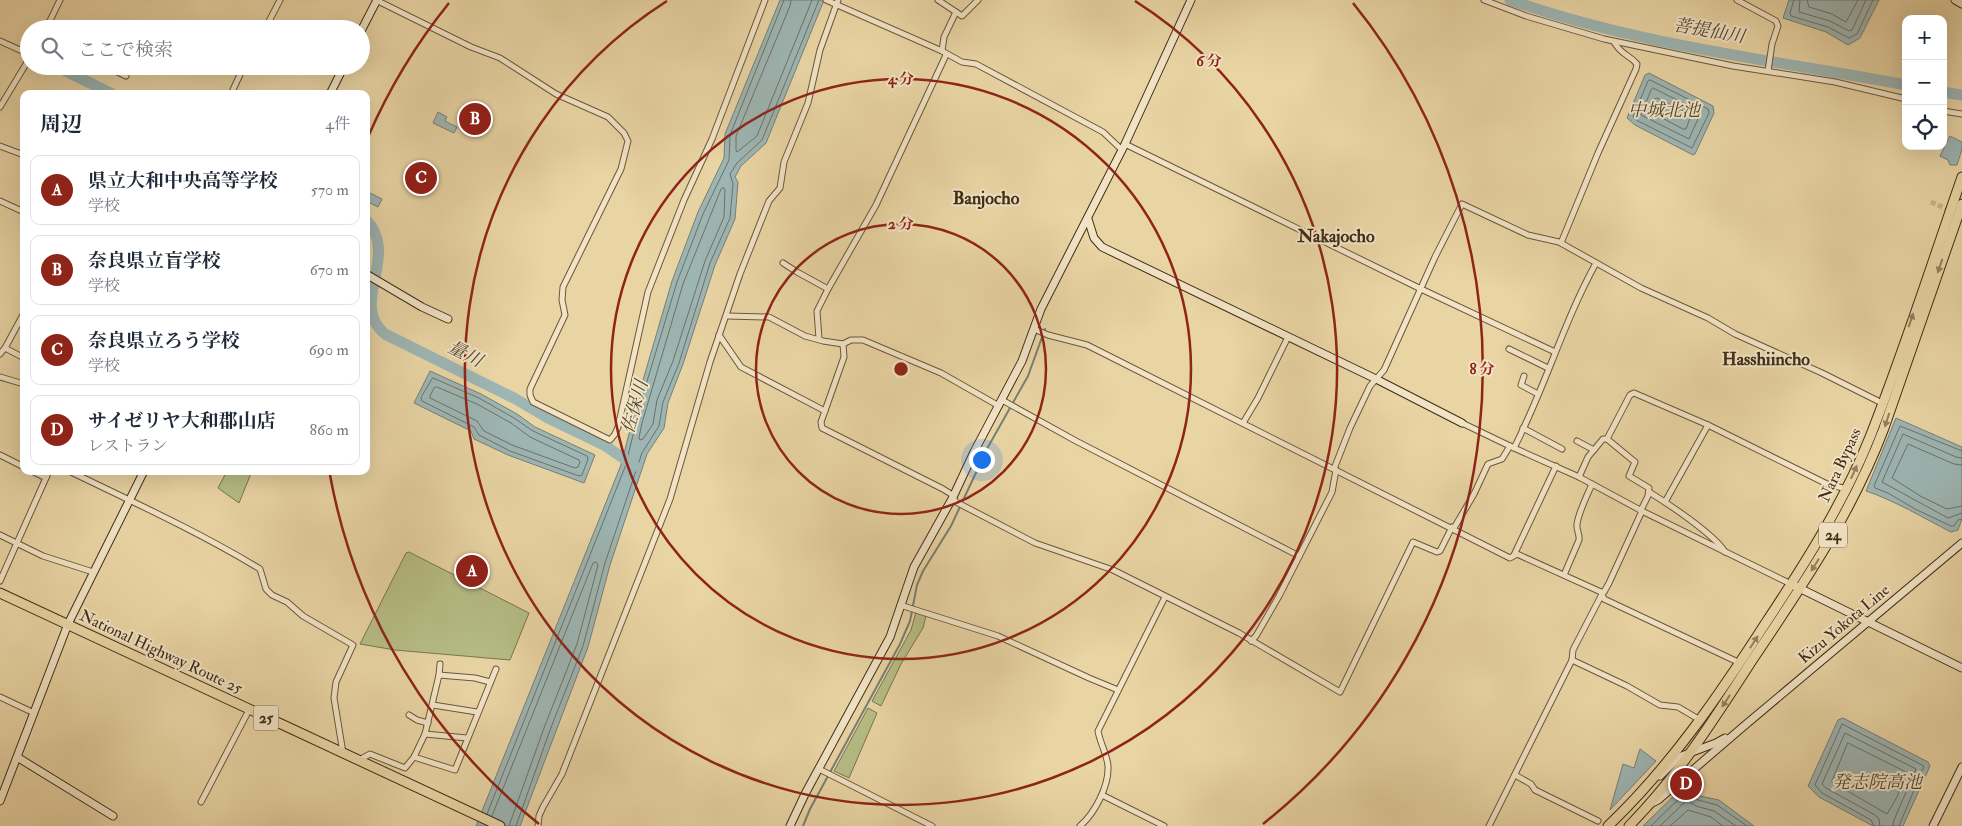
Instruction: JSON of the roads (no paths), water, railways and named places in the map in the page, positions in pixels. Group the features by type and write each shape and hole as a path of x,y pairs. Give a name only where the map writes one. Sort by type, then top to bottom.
{"highway":[{"name":"Nara Bypass","path":"1608,826 1674,754 1700,721 1740,663 1826,528 1847,489 1870,437 1962,177"},
{"name":"Nara Bypass","path":"1629,826 1652,803 1693,751 1840,526 1878,444 1962,204"},
{"name":"National Highway Route 25","path":"0,592 500,826"}],"street":[{"path":"50,20 60,0"},
{"path":"270,20 280,0"},
{"path":"366,20 376,0 471,47 500,58 556,94 608,117 624,132 628,141 621,169 563,287 562,300 565,315 530,389 530,396 533,402 610,440 618,427 648,292 684,200 712,139 765,0"},
{"path":"826,0 836,2 962,62 976,64 1103,132 1123,147 1556,352"},
{"path":"938,0 962,16 978,0"},
{"path":"790,826 819,768 882,654 914,567 953,497 974,452 1022,361 1045,302 1123,147 1191,0"},
{"path":"1484,0 1526,16 1614,42 1710,62 1835,82 1902,97"},
{"path":"1737,0 1776,21 1778,26 1772,44 1768,70"},
{"path":"1955,0 1962,4"},
{"path":"538,826 539,816 562,774 670,499 710,362 740,274 769,201 780,188 784,162 808,103 820,50 836,2"},
{"path":"820,339 817,312 876,205 944,53 944,37 956,12"},
{"path":"0,41 20,50"},
{"path":"1561,243 1598,153 1636,69 1634,60 1620,52 1614,42"},
{"path":"0,108 20,74"},
{"path":"233,90 240,75"},
{"path":"332,90 340,75"},
{"path":"1947,112 1962,114"},
{"path":"0,146 20,154"},
{"path":"0,201 20,210"},
{"path":"1251,641 1256,636 1279,596 1332,492 1335,469 1350,428 1370,386 1384,370 1462,204 1528,235 1561,243 1641,288 1708,318 1735,334 1822,373 1882,403"},
{"path":"1088,219 1094,238 1102,247 1376,379 1462,423 1579,477 1725,552 1962,668"},
{"path":"784,263 828,289"},
{"path":"843,344 844,357 821,422 822,428 943,488 951,494 956,502 1035,543 1113,570 1238,633 1340,692 1413,542 1436,552 1440,551 1474,494 1488,464 1502,459 1512,447 1523,428 1576,302 1596,263"},
{"path":"370,276 448,319"},
{"path":"727,316 769,317 805,336 843,344 851,340 863,340 941,373 1299,556"},
{"path":"0,354 6,348 20,321"},
{"path":"1034,329 1048,335 1087,345 1510,558 1517,554 1564,575 1601,594 1604,599 1740,663"},
{"path":"719,335 741,367 825,411"},
{"path":"1243,423 1258,398 1288,337"},
{"path":"6,348 20,356"},
{"path":"1509,349 1548,368"},
{"path":"1524,376 1521,385 1538,394"},
{"path":"0,377 20,383"},
{"path":"1579,477 1588,457 1603,439 1607,439 1630,395 1634,393 1708,425 1827,484 1847,489"},
{"path":"1665,502 1708,425"},
{"path":"1523,428 1562,449"},
{"path":"1607,439 1635,462 1629,476 1649,488 1649,492 1718,542 1725,552"},
{"path":"1577,441 1594,450"},
{"path":"0,455 20,465"},
{"path":"1514,556 1556,466"},
{"path":"40,475 46,478"},
{"path":"0,581 47,475"},
{"path":"77,475 243,558 260,570 266,588 272,595 286,602 303,616 354,645 336,682 334,698 343,754"},
{"path":"0,802 68,624 142,475"},
{"path":"1564,575 1579,540 1578,520 1592,484"},
{"path":"1489,826 1572,660 1572,650 1601,594 1609,583 1649,492"},
{"path":"0,535 43,556 93,572"},
{"name":"Kizu Yokota Line","path":"1652,803 1658,800 1962,543"},
{"path":"1080,826 1102,795 1107,778 1108,766 1098,732 1165,597"},
{"path":"900,605 998,636 1118,690"},
{"path":"1572,660 1627,686 1660,705 1678,707 1700,721"},
{"path":"358,761 370,754 405,768 414,757 425,734 433,705 440,664"},
{"path":"414,757 455,770 496,669"},
{"path":"439,675 475,678 490,682"},
{"path":"0,698 34,713"},
{"path":"433,705 477,712"},
{"path":"201,802 249,710"},
{"path":"409,715 417,720 428,723"},
{"name":"Kizu Yokota Line","path":"1640,792 1680,758 1716,743 1744,726"},
{"path":"425,734 468,738"},
{"path":"17,757 113,816"},
{"path":"819,768 932,826"},
{"path":"1933,826 1961,771"},
{"path":"1515,775 1531,784 1535,790 1598,821"},
{"path":"1102,795 1164,826"}],"water":[{"path":"780,0 824,0 766,143 741,166 735,177 738,182 735,219 715,265 683,364 668,403 664,428 647,454 610,565 588,647 520,826 476,826 621,465 641,387 672,281 698,212 724,158 725,134"},
{"path":"1789,0 1879,0 1860,38 1848,45 1826,32 1783,18"},
{"name":"中城北池","path":"1649,73 1713,106 1714,113 1695,154 1693,155 1635,125 1627,118 1645,75"},
{"path":"438,112 447,117 445,121 457,127 454,133 433,123"},
{"path":"1950,136 1962,142 1957,165 1950,165 1948,160 1940,156 1943,150 1947,150 1947,142"},
{"path":"370,193 382,199 378,207 370,203"},
{"path":"430,371 481,394 517,414 535,427 595,455 584,483 508,455 474,439 471,431 414,403"},
{"path":"1896,418 1962,447 1962,519 1958,530 1951,532 1899,505 1866,491"},
{"name":"発志院高池","path":"1843,718 1928,762 1930,766 1903,826 1873,826 1819,797 1808,786 1838,720"},
{"path":"1640,749 1656,761 1610,810 1623,764 1634,768"},
{"path":"1687,783 1700,796 1719,800 1754,826 1643,826"}],"waterway":[{"name":"菩提仙川","path":"1510,0 1558,16 1656,40 1902,84"},
{"name":"量川","path":"74,75 104,90"},
{"name":"菩提仙川","path":"1947,93 1962,95"},
{"name":"量川","path":"370,226 375,234 379,248 371,308 375,322 385,334 604,445 635,466"},
{"path":"803,826 810,809 900,644 910,621 917,585 923,571 951,526 988,447 1028,376 1045,329"}],"tunnel":[{"path":"1931,202 1951,211"}],"place":[{"name":"奈良県立盲学校","path":"475,119"},
{"name":"奈良県立ろう学校","path":"421,178"},
{"name":"県立大和中央高等学校","path":"472,571"},
{"name":"サイゼリヤ大和郡山店","path":"1686,784"}],"district":[{"name":"Banjocho","path":"986,198"},
{"name":"Nakajocho","path":"1336,236"},
{"name":"Hasshiincho","path":"1766,359"}],"water label":[{"name":"佐保川","path":"635,407"}]}
